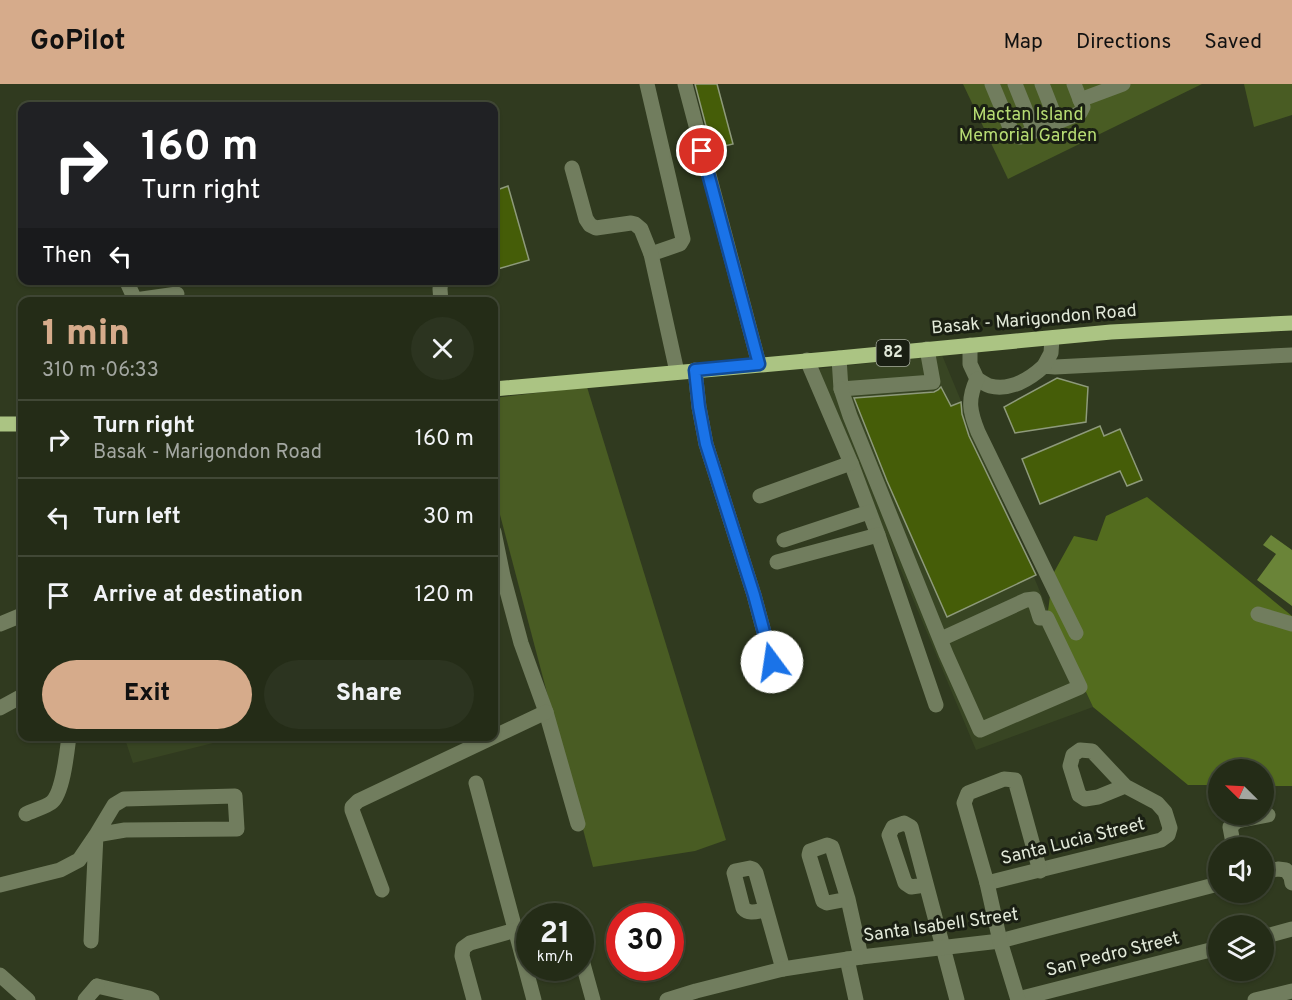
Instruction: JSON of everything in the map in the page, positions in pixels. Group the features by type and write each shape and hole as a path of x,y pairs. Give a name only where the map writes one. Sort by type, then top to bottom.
{"main road":[{"name":"Basak - Marigondon Road","path":"498,389 1111,332 1292,323"},
{"path":"0,424 18,424"}],"street":[{"path":"647,84 683,239 680,244 651,254"},
{"path":"685,84 759,364"},
{"path":"992,84 1012,132 1020,137 1080,113 1083,107 1074,84"},
{"path":"1015,84 1035,131"},
{"path":"1042,84 1057,122"},
{"path":"1080,100 1114,86"},
{"path":"572,168 586,219 590,225 596,228 631,222 641,229 651,254 677,372"},
{"path":"159,297 177,294"},
{"path":"970,345 970,364 977,380 990,386 1005,387 1034,376 1044,366 1051,353 1052,338"},
{"path":"841,389 933,382 927,349"},
{"path":"1044,366 1066,367 1292,355"},
{"path":"839,358 841,389 850,416 946,654 980,730 1080,687 1047,618 1040,618 1034,600 1026,600 941,639"},
{"path":"807,360 851,463 878,535 936,705"},
{"path":"695,370 706,444 754,595 772,662"},
{"path":"977,380 970,402 978,432 1076,633"},
{"path":"760,496 851,463"},
{"path":"784,540 869,512"},
{"path":"777,562 878,535"},
{"path":"498,552 521,643 546,712 578,824"},
{"path":"1257,614 1292,624"},
{"path":"0,624 18,617"},
{"path":"0,708 18,698"},
{"path":"498,735 546,712"},
{"path":"26,814 52,802 60,788 68,741"},
{"path":"382,890 352,810 354,805 358,801 485,741"},
{"path":"1018,1000 1000,941 987,883 964,802 968,794 1004,779 1015,780 1040,871"},
{"path":"476,783 516,906"},
{"name":"Santa Lucia Street","path":"987,883 1161,840 1168,835 1170,828 1165,812 1157,803 1125,786"},
{"path":"0,885 60,870 79,860 114,805 124,800 235,796 237,829 124,830 96,835"},
{"path":"92,941 96,835"},
{"path":"1274,870 1278,869 1289,877"},
{"path":"926,885 957,1000"},
{"name":"Santa Isabell Street","path":"667,1000 783,969 854,958 1000,941 1208,887"},
{"path":"848,898 856,1000"},
{"path":"765,910 783,969"},
{"path":"1274,934 1292,929"},
{"path":"474,1000 462,956 463,948 470,943 516,930"},
{"name":"San Pedro Street","path":"1018,1000 1208,951"},
{"path":"0,975 28,1000"},
{"path":"531,981 534,1000"},
{"path":"588,981 593,1000"},
{"path":"85,1000 97,986"},
{"path":"97,986 117,1000"},
{"path":"97,986 152,1000"},
{"path":"1255,1000 1292,991"}],"shaded area":[{"path":"942,355 1048,611 1093,707 976,750 817,369"},
{"path":"1147,497 1292,616 1292,786 1274,786 1274,759 1208,759 1208,785 1188,785 1093,707 1048,611 1053,574 1074,536 1097,541 1106,516"},
{"path":"1271,535 1292,550 1292,606 1257,580 1276,554 1263,545"},
{"path":"126,741 221,741 133,763"}],"green space":[{"name":"Mactan Island Memorial Garden","path":"963,84 1202,84 1008,179"},
{"path":"1244,84 1292,84 1292,115 1254,127"},
{"path":"587,387 726,840 695,851 593,867 498,507 498,398"}],"building":[{"path":"695,84 717,84 733,144 712,149"},
{"path":"508,186 529,260 498,269 498,190"},
{"path":"1057,378 1088,387 1086,422 1015,433 1004,407"},
{"path":"941,387 951,406 961,402 969,436 1036,575 947,617 887,481 854,398 934,392"},
{"path":"1100,426 1104,436 1120,429 1142,480 1127,486 1120,471 1040,504 1022,459"}],"route":[{"path":"702,151 759,364 695,370 699,407 706,444 754,595 772,662"}]}
